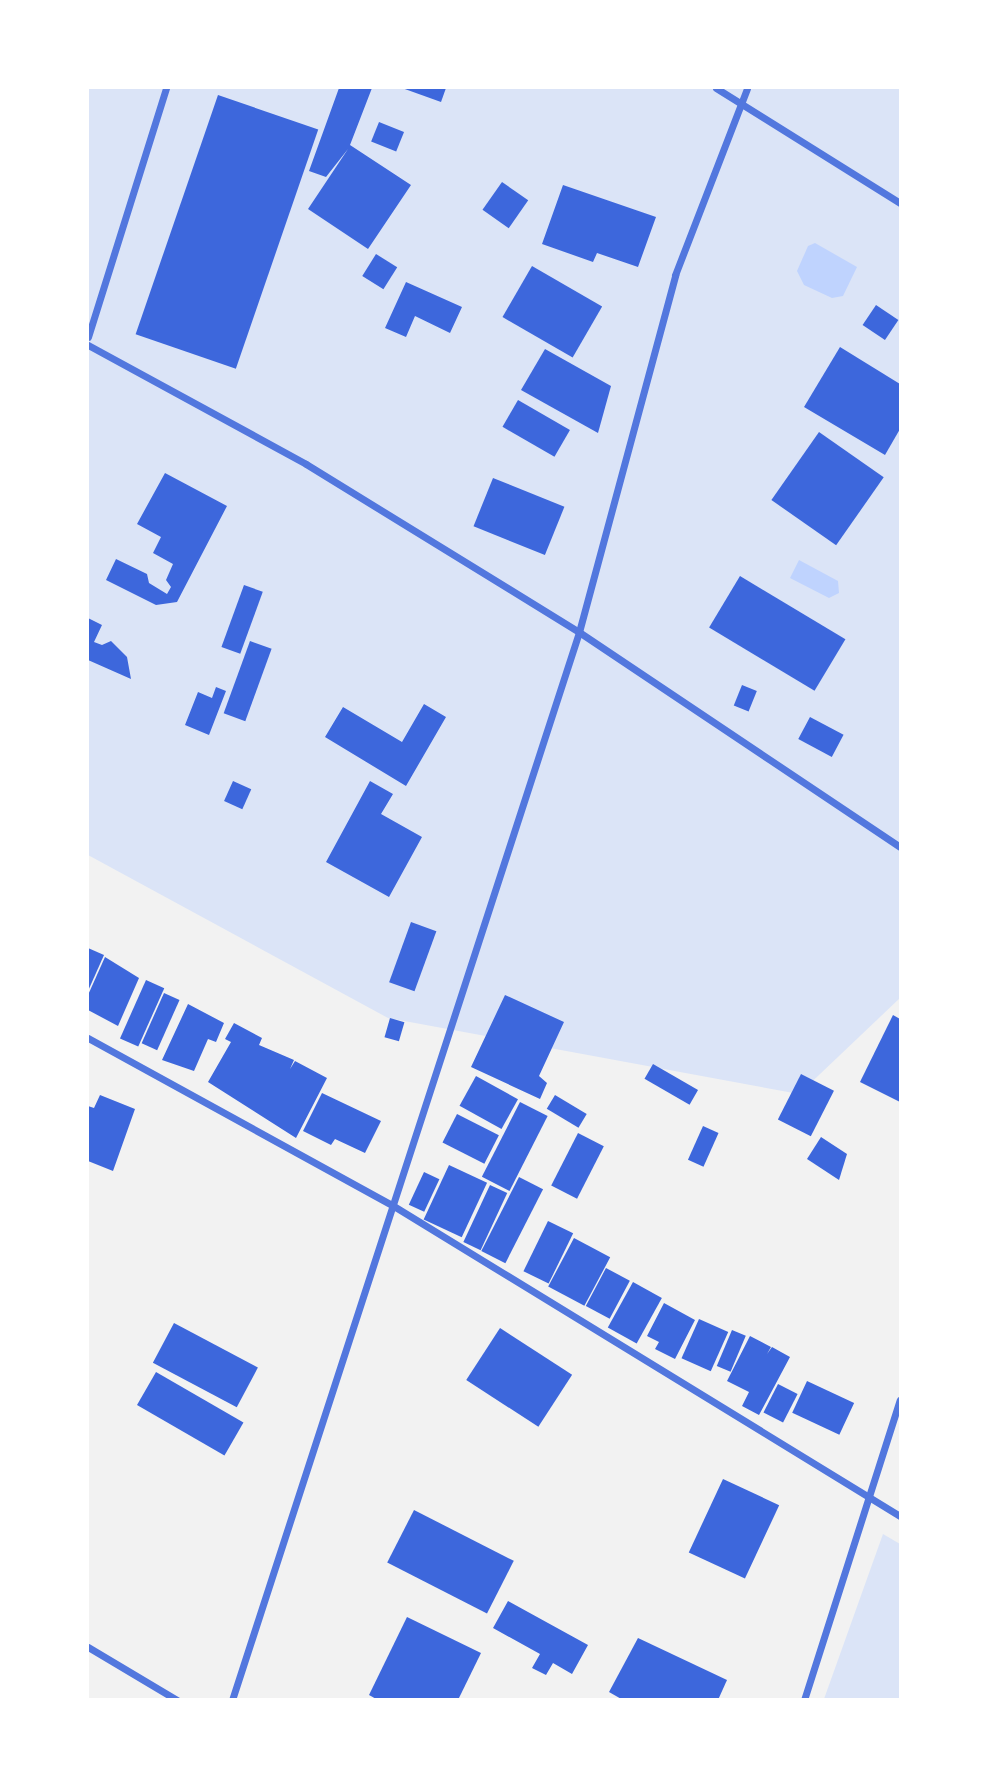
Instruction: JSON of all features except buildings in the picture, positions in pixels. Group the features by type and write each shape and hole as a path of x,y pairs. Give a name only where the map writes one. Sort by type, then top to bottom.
{"street":[{"path":"88,337 166,88"},
{"path":"716,88 901,203"},
{"path":"232,1699 579,632 675,275 747,88"},
{"path":"88,345 306,464 579,632 901,847"},
{"path":"88,1038 392,1205 901,1516"},
{"path":"804,1699 901,1399"},
{"path":"88,1647 177,1699"}],"shaded area":[{"path":"88,88 900,88 900,998 799,1094 388,1018 88,855"},
{"path":"883,1534 900,1544 900,1699 824,1699"}],"water":[{"path":"815,243 857,267 843,296 832,298 804,285 797,271 808,246"},
{"path":"799,560 838,581 839,593 829,598 790,578"}]}
